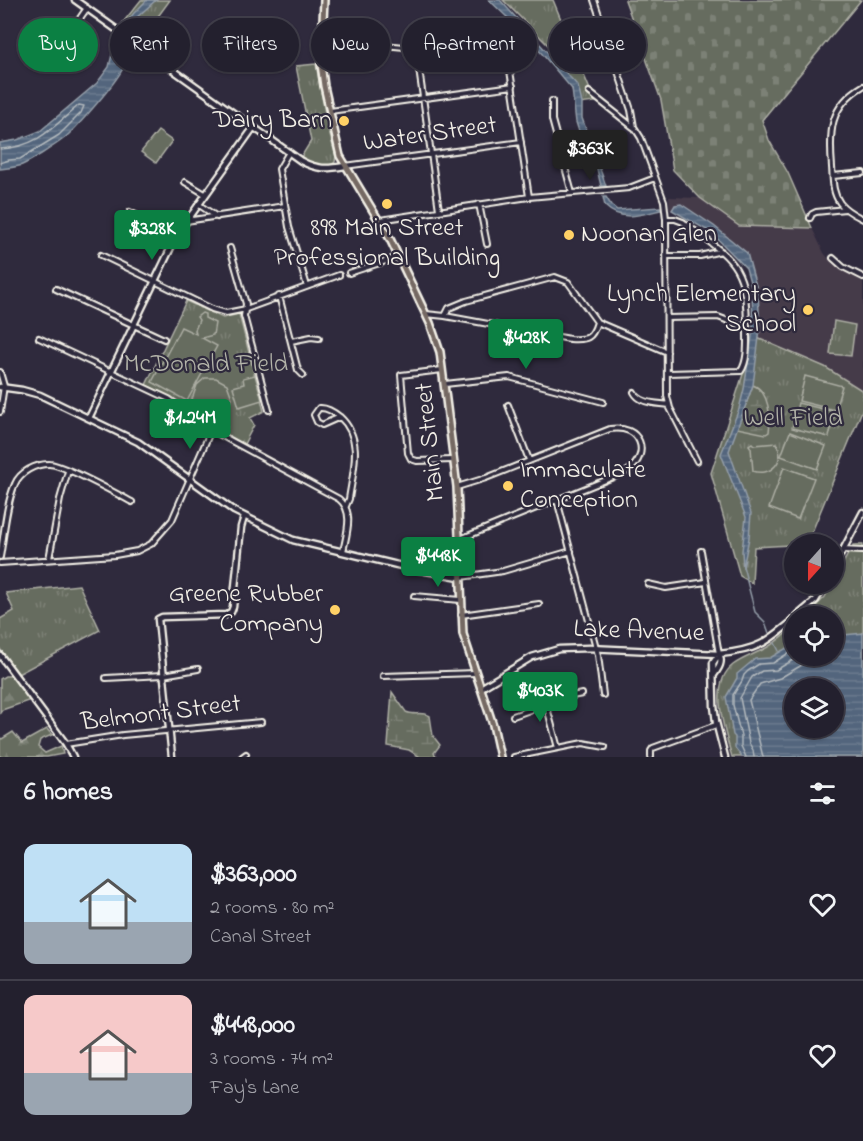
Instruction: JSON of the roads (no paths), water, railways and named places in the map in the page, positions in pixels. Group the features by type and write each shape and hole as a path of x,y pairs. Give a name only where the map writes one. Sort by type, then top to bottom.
{"main road":[{"name":"Main Street","path":"323,18 324,0"},
{"name":"Main Street","path":"323,72 340,156 380,220 435,337 443,370 457,487 464,637 494,729 500,757"}],"street":[{"path":"75,0 314,168 345,166"},
{"path":"594,0 631,110 634,127"},
{"path":"80,18 87,8"},
{"path":"420,72 439,210"},
{"path":"511,72 529,197"},
{"path":"330,111 513,86"},
{"path":"863,86 846,98 836,112 831,124 830,147 833,188 836,197 846,209 863,219"},
{"path":"589,92 634,127 642,138 664,201 667,396 669,405 697,461"},
{"path":"552,101 552,120 572,193"},
{"path":"89,418 177,235 254,127"},
{"name":"Water Street","path":"345,166 521,142"},
{"path":"289,152 279,169 289,227 308,286"},
{"path":"833,176 863,173"},
{"path":"380,220 529,197 628,188 655,178"},
{"path":"186,182 205,194"},
{"path":"198,204 218,217"},
{"path":"479,204 487,244"},
{"path":"186,221 285,206"},
{"path":"810,218 816,212 846,209"},
{"path":"130,212 177,235"},
{"path":"666,219 683,222 721,250 733,263 745,294 747,328 746,354 741,371 668,373"},
{"path":"230,248 246,304 244,316 269,410"},
{"path":"666,256 700,256 721,250"},
{"path":"101,255 212,309 226,313 246,309 339,275"},
{"path":"349,273 399,257"},
{"path":"833,258 843,267 863,277"},
{"path":"445,316 449,308 466,301 555,278 568,282 597,322 667,352"},
{"path":"56,290 164,339"},
{"path":"279,296 298,370 303,375"},
{"path":"426,314 584,340 594,334 597,322"},
{"path":"667,318 718,317 747,328"},
{"path":"291,342 311,337 319,338"},
{"path":"39,338 170,399 211,430 339,499 346,506"},
{"path":"443,370 401,375 408,453 411,459 417,461 453,460"},
{"path":"0,372 2,386 0,412"},
{"path":"445,384 509,377 603,402"},
{"path":"2,386 40,395 138,442 244,517 296,541 431,573 460,577 503,572 570,551"},
{"path":"634,392 635,396 641,400 669,405"},
{"path":"508,405 529,460"},
{"path":"340,417 322,425 317,422 314,415 319,408 324,407 340,417 353,433 356,449 346,506 348,519 343,553"},
{"path":"457,487 486,478 610,429 621,428 635,435 641,449 638,462 620,475 460,539"},
{"path":"0,562 115,555 137,551 151,544 172,520 211,430"},
{"path":"0,557 15,483 24,472 40,465 51,463 132,502"},
{"path":"49,559 68,471"},
{"path":"557,500 596,648 603,695"},
{"path":"844,548 863,512"},
{"path":"171,757 158,630 159,618 229,614 233,608 244,517"},
{"path":"844,550 863,551"},
{"path":"701,551 721,658 719,668 714,675 714,706 725,757"},
{"path":"648,584 666,588 706,582"},
{"name":"Lake Avenue","path":"809,606 819,594"},
{"path":"414,596 461,600"},
{"path":"462,615 539,604"},
{"name":"Lake Avenue","path":"481,688 544,652 563,648 719,654 760,646 784,627"},
{"path":"0,655 2,664 66,744 73,757"},
{"path":"106,678 163,675 198,669"},
{"path":"383,676 476,673"},
{"path":"513,716 562,698 582,694"},
{"path":"546,704 558,748"},
{"name":"Belmont Street","path":"66,744 169,730 261,722"},
{"path":"651,757 653,748 717,725"},
{"path":"514,757 586,743 605,747"}],"water":[{"path":"147,0 156,0 136,18 130,18"},
{"path":"489,0 500,0 516,18 508,18"},
{"path":"537,41 549,54 549,62 537,48"},
{"path":"110,63 110,72 121,72 68,135 20,166 0,169 0,143 17,140 40,131 97,83"},
{"path":"558,72 565,72 578,86 582,103 582,118 606,186 601,186 597,169 583,144 576,122 572,89"},
{"path":"603,197 606,197 617,210 660,207 660,210 624,216 605,206"},
{"path":"681,204 714,226 747,253 758,293 760,329 753,385 729,451 751,513 743,568 742,551 746,517 721,454 739,409 744,389 753,330 752,289 746,268 712,233 672,210 675,205"},
{"path":"863,633 863,757 742,757 735,748 735,737 726,697 737,674 755,659 770,658 784,650 784,666 844,666 844,635"}],"waterway":[{"path":"743,566 755,612 765,622 769,633"},
{"path":"775,643 779,651"}],"place":[{"name":"Dairy Barn","path":"344,121"},
{"name":"898 Main Street Professional Building","path":"387,204"},
{"name":"Noonan Glen","path":"569,235"},
{"name":"Lynch Elementary School","path":"808,310"},
{"name":"Immaculate Conception","path":"508,486"},
{"name":"Greene Rubber Company","path":"335,610"}],"park label":[{"name":"McDonald Field","path":"206,365"},
{"name":"Well Field","path":"793,419"}]}
